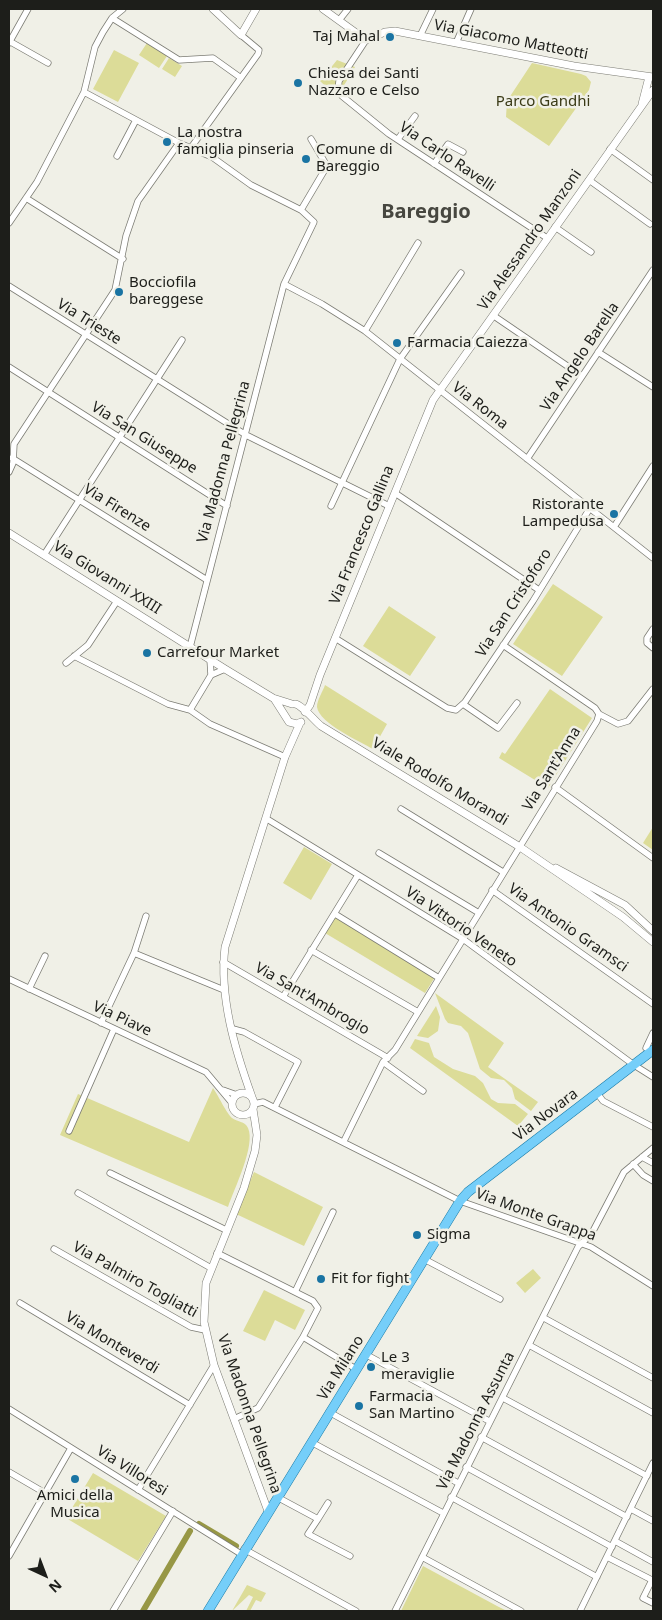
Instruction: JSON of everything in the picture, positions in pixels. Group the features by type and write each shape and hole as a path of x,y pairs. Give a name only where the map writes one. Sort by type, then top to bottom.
{"main road":[{"name":"Via Novara","path":"460,1201 468,1192 634,1066 650,1050"},
{"name":"Via Milano","path":"208,1611 460,1201"}],"street":[{"path":"28,9 9,42 48,63"},
{"path":"9,223 37,182 84,92 95,47 112,18 123,9"},
{"path":"190,149 260,50 213,9"},
{"path":"241,35 256,9"},
{"path":"323,9 366,40"},
{"path":"340,20 348,9"},
{"path":"420,36 434,9"},
{"path":"456,43 470,9"},
{"path":"112,18 179,60 213,58 241,78"},
{"name":"Via Giacomo Matteotti","path":"366,40 385,32 420,36 574,66 651,77"},
{"name":"Via Carlo Ravelli","path":"366,40 339,81 338,90 398,139 547,238"},
{"name":"Via Alessandro Manzoni","path":"642,105 651,77"},
{"name":"Via Alessandro Manzoni","path":"441,391 653,90"},
{"path":"84,92 190,149 212,157 251,185 301,210 327,166 311,139"},
{"path":"398,139 416,116"},
{"path":"117,156 136,120"},
{"path":"9,472 14,444 115,290 123,259 126,236 138,201 179,143"},
{"path":"434,164 448,144 463,152"},
{"path":"610,149 653,180"},
{"path":"589,180 650,224"},
{"path":"26,198 123,259"},
{"name":"Via Madonna Pellegrina","path":"190,647 284,284 314,222 301,210"},
{"path":"555,227 591,252"},
{"path":"365,331 418,243"},
{"name":"Via Angelo Barella","path":"527,459 653,270"},
{"path":"330,506 400,359 461,273"},
{"name":"Via Roma","path":"284,284 322,304 365,331 653,558"},
{"name":"Via Trieste","path":"9,286 246,435 389,506"},
{"path":"494,316 582,376"},
{"path":"44,555 182,340"},
{"path":"598,352 653,388"},
{"name":"Via San Giuseppe","path":"9,367 227,506"},
{"name":"Via Francesco Gallina","path":"306,712 433,400 441,391"},
{"name":"Via Firenze","path":"12,458 207,580"},
{"path":"614,527 651,475 653,466"},
{"path":"395,493 539,590"},
{"name":"Via San Cristoforo","path":"335,638 447,708 456,710 463,704 503,645 590,508"},
{"name":"Via Giovanni XXIII","path":"9,533 190,647"},
{"path":"66,662 94,638 117,601"},
{"path":"653,629 647,643 653,648"},
{"path":"503,645 595,708 599,714 618,724 628,721 653,689"},
{"path":"190,647 273,698 301,706 306,712 301,722 289,722"},
{"path":"74,656 168,704 190,710 210,724 285,757"},
{"path":"190,710 211,675 210,659"},
{"path":"211,675 225,669"},
{"path":"285,714 287,708 304,701 314,692"},
{"path":"273,698 293,729 292,739"},
{"path":"463,704 498,728 517,703"},
{"name":"Viale Rodolfo Morandi","path":"306,712 321,726 520,846 623,917 653,942"},
{"name":"Via Sant'Anna","path":"344,1141 385,1060 418,1012 554,787 597,721 599,714"},
{"name":"Via Madonna Pellegrina","path":"268,1511 214,1365 205,1330 204,1296 210,1268 256,1151 253,1104 224,990 223,962 230,926 267,819 285,757 301,722"},
{"name":"Viale Rodolfo Morandi","path":"301,722 321,726"},
{"path":"554,787 653,858"},
{"path":"401,809 503,872"},
{"name":"Via Vittorio Veneto","path":"267,819 463,939 634,1066 653,1077"},
{"path":"379,853 479,913"},
{"name":"Viale Rodolfo Morandi","path":"544,863 625,905 653,931"},
{"path":"283,996 358,875"},
{"name":"Via Antonio Gramsci","path":"492,890 653,1004"},
{"path":"335,914 439,978"},
{"path":"101,1023 134,953 146,916"},
{"path":"311,950 418,1012"},
{"path":"134,953 224,990"},
{"path":"29,989 45,956"},
{"name":"Via Sant'Ambrogio","path":"223,962 283,996 385,1060"},
{"name":"Via Piave","path":"9,979 206,1072 232,1103"},
{"path":"69,1131 114,1028"},
{"path":"233,1029 244,1032 298,1062 275,1107"},
{"path":"650,1050 653,1036"},
{"path":"385,1060 423,1091"},
{"path":"246,1077 232,1103 236,1113 245,1115 255,1126"},
{"name":"Via Piave","path":"219,1088 238,1094"},
{"path":"238,1094 245,1093 253,1104"},
{"path":"597,1093 603,1100 653,1127"},
{"path":"245,1115 253,1104 264,1102 460,1201"},
{"name":"Via Madonna Assunta","path":"395,1611 481,1437 544,1318 574,1254 582,1242 592,1233 624,1172 653,1148"},
{"path":"642,1157 653,1163"},
{"path":"633,1164 643,1175 653,1181"},
{"path":"110,1173 226,1230"},
{"path":"78,1193 210,1268"},
{"name":"Via Monte Grappa","path":"460,1201 582,1242 653,1286"},
{"path":"295,1292 333,1212"},
{"name":"Via Palmiro Togliatti","path":"54,1249 191,1327 205,1330"},
{"path":"216,1253 313,1301 318,1311 258,1408 234,1419"},
{"path":"424,1259 500,1299"},
{"name":"Via Monteverdi","path":"20,1303 190,1405"},
{"path":"544,1318 653,1378"},
{"path":"303,1337 356,1369"},
{"path":"529,1345 653,1413"},
{"path":"365,1354 489,1422"},
{"path":"138,1490 214,1365"},
{"path":"503,1398 647,1476"},
{"name":"Via Villoresi","path":"9,1409 138,1490 243,1552 356,1611"},
{"path":"329,1412 458,1483"},
{"path":"481,1437 627,1517"},
{"path":"311,1442 443,1513"},
{"path":"9,1556 71,1448"},
{"path":"580,1611 653,1463"},
{"path":"466,1467 613,1544 653,1562"},
{"path":"9,1472 45,1493"},
{"path":"277,1497 318,1519"},
{"path":"451,1497 597,1577"},
{"path":"328,1503 308,1534 350,1556"},
{"path":"631,1508 653,1521"},
{"path":"113,1611 173,1511"},
{"path":"422,1557 520,1611"},
{"path":"607,1557 652,1580 643,1598 653,1603"}],"green space":[{"path":"147,43 167,56 159,68 139,55"},
{"path":"114,50 139,63 118,102 93,89"},
{"path":"169,58 182,66 175,77 162,69"},
{"path":"337,60 355,67 337,97 320,81"},
{"name":"Parco Gandhi","path":"532,63 581,74 586,76 591,82 589,90 549,146 506,117 507,101"},
{"path":"553,584 603,617 562,676 513,644"},
{"path":"389,606 436,637 410,676 363,646"},
{"path":"325,685 387,724 373,749 340,731 319,713 317,704"},
{"path":"550,689 592,718 548,788 499,758 502,752 505,754"},
{"path":"653,827 653,850 643,843"},
{"path":"304,847 332,864 311,900 283,883"},
{"path":"336,916 435,977 425,993 325,933"},
{"path":"435,993 504,1043 488,1067 538,1102 531,1111 515,1099 512,1088 504,1080 491,1078 480,1069 468,1033 461,1026 448,1023"},
{"path":"436,1006 440,1017 438,1031 428,1038 417,1036"},
{"path":"415,1039 429,1043 434,1057 453,1069 475,1076 483,1083 491,1099 498,1103 515,1104 528,1114 518,1126 410,1048"},
{"path":"213,1088 230,1116 247,1126 250,1136 247,1156 228,1207 60,1135 78,1094 189,1142"},
{"path":"254,1172 323,1207 304,1246 236,1214"},
{"path":"533,1269 541,1278 525,1293 516,1283"},
{"path":"264,1290 305,1310 295,1330 275,1320 265,1341 243,1331"},
{"path":"93,1473 166,1516 138,1561 66,1518"},
{"path":"423,1566 497,1606 507,1611 401,1611"},
{"path":"247,1585 266,1593 261,1602 256,1600 250,1611 246,1611 253,1597 249,1595 232,1611"}],"waterway":[{"path":"199,1524 236,1546"},
{"path":"143,1611 190,1531"}],"place":[{"name":"Taj Mahal","path":"390,37"},
{"name":"Chiesa dei Santi Nazzaro e Celso","path":"298,83"},
{"name":"La nostra famiglia pinseria","path":"167,142"},
{"name":"Comune di Bareggio","path":"306,159"},
{"name":"Bocciofila bareggese","path":"119,292"},
{"name":"Farmacia Caiezza","path":"397,343"},
{"name":"Ristorante Lampedusa","path":"614,514"},
{"name":"Carrefour Market","path":"147,653"},
{"name":"Sigma","path":"417,1235"},
{"name":"Fit for fight","path":"321,1279"},
{"name":"Le 3 meraviglie","path":"371,1367"},
{"name":"Farmacia San Martino","path":"359,1406"},
{"name":"Amici della Musica","path":"75,1479"}],"district":[{"name":"Bareggio","path":"426,212"}]}
